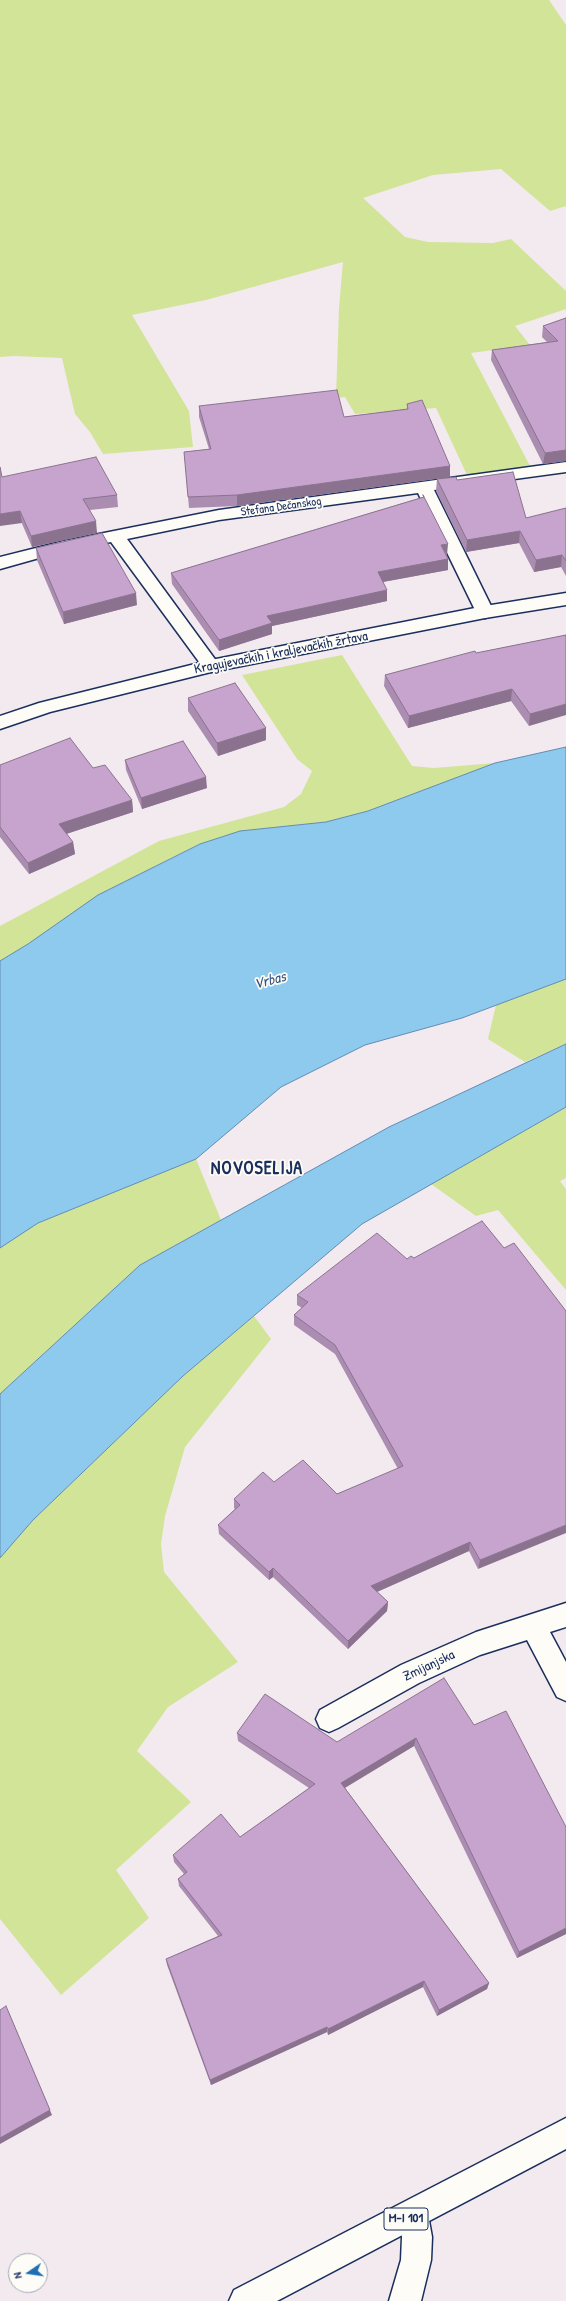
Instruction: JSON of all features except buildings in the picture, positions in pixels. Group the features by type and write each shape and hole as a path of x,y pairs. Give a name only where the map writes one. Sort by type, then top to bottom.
{"street":[{"name":"Stefana Dečanskog","path":"0,563 64,546 219,515 566,468"},
{"path":"424,488 485,612"},
{"path":"116,536 211,666"},
{"name":"Kragujevačkih i kraljevačkih žrtava","path":"0,723 66,702 211,666 485,612 566,599"},
{"name":"Zmijanjska","path":"329,1719 410,1674 476,1644 566,1615"},
{"path":"534,1626 566,1688"},
{"name":"M-I 101","path":"245,2301 413,2215 566,2134"},
{"path":"406,2301 416,2260 417,2237 413,2215"}],"green space":[{"path":"0,0 549,0 566,25 566,206 550,211 501,169 433,175 363,198 405,237 428,242 493,243 511,239 566,291 566,309 515,326 530,345 471,353 530,466 467,475 436,408 355,414 345,397 336,398 339,308 343,262 206,300 132,315 189,411 193,447 103,454 90,432 75,414 62,358 14,356 0,357"},
{"path":"342,655 412,766 434,768 495,763 368,811 326,822 240,831 200,844 165,861 0,961 0,926 159,841 284,807 301,794 312,771 297,759 242,675"},
{"path":"566,979 566,1044 525,1062 488,1039 496,1005"},
{"path":"566,1107 566,1178 560,1181 566,1189 566,1290 498,1210 476,1216 431,1184"},
{"path":"196,1159 221,1220 140,1265 0,1394 0,1248 38,1223"},
{"path":"254,1316 271,1339 185,1447 165,1516 161,1544 164,1572 238,1662 168,1707 137,1751 191,1802 116,1870 149,1918 61,1995 0,1919 0,1558 33,1520 183,1376"}],"water":[{"name":"Vrbas","path":"566,747 566,979 462,1018 365,1045 281,1087 196,1159 38,1223 0,1248 0,961 28,944 98,895 200,844 240,831 326,822 368,811 495,763"},
{"path":"566,1044 566,1107 362,1224 183,1376 33,1520 0,1558 0,1394 140,1265 389,1127"}],"district":[{"name":"NOVOSELIJA","path":"257,1169"}]}
